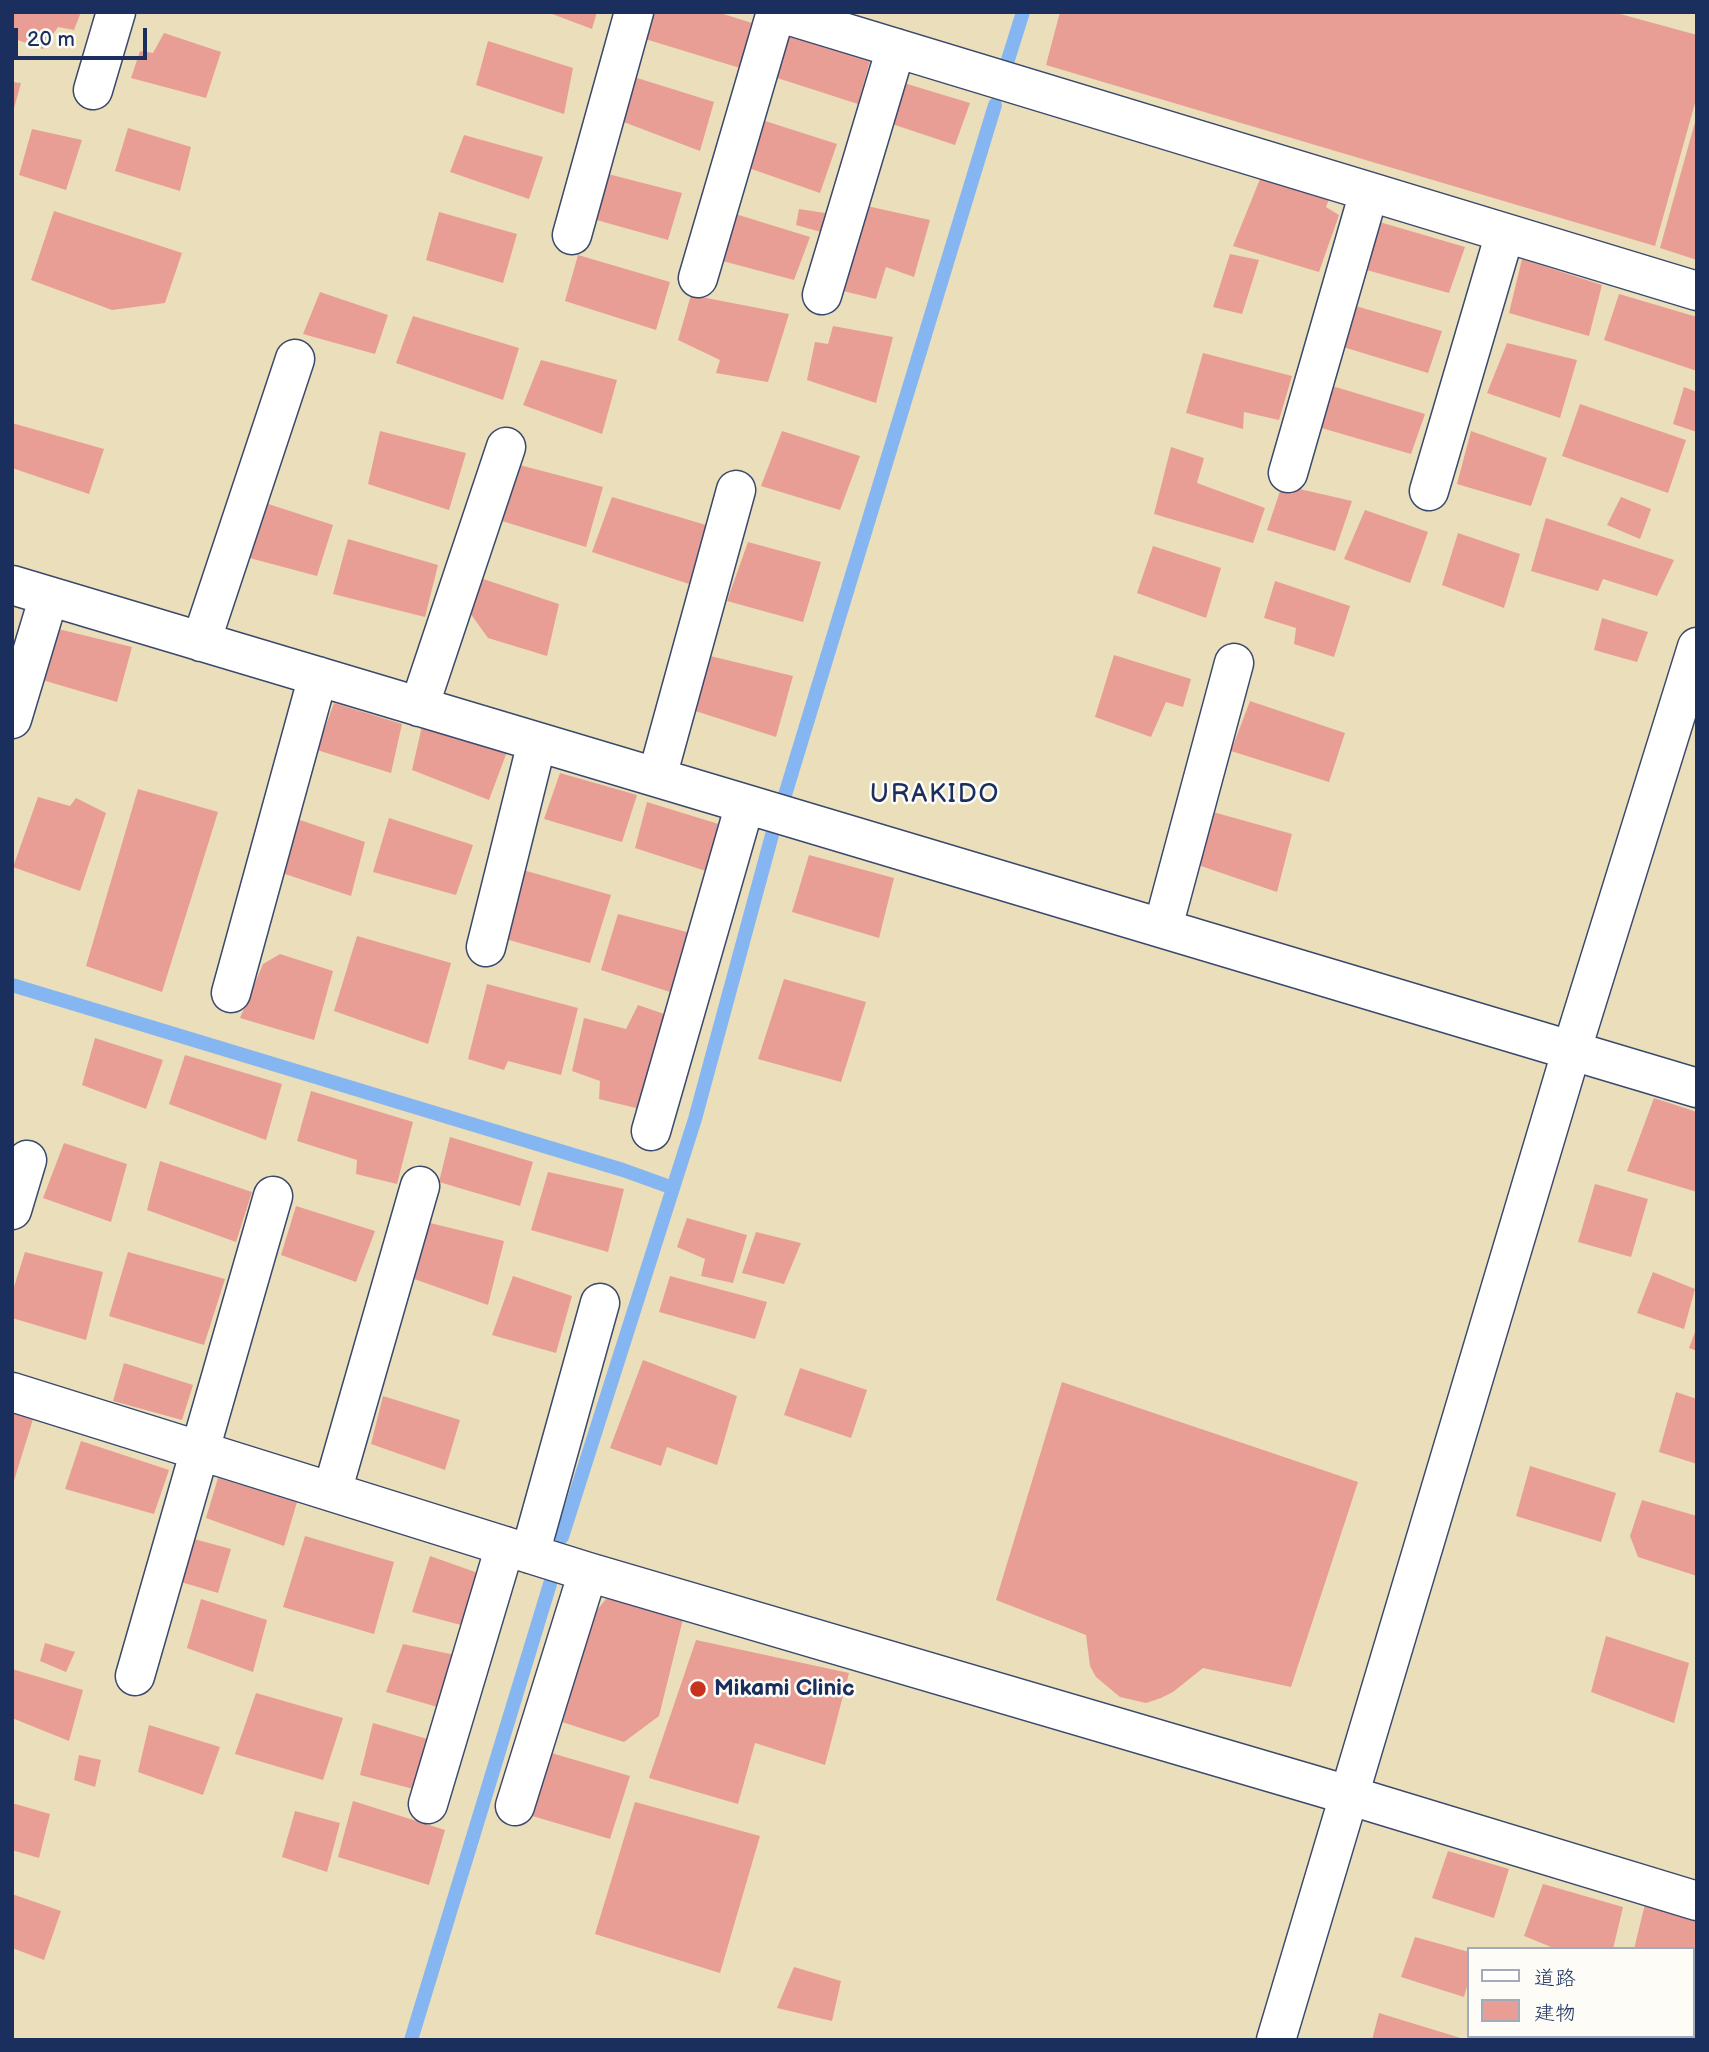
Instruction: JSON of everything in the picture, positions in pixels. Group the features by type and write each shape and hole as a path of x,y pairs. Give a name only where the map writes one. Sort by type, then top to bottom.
{"street":[{"path":"93,90 116,12"},
{"path":"572,235 634,12"},
{"path":"698,278 777,12 1697,291"},
{"path":"822,295 896,48"},
{"path":"1288,473 1369,192"},
{"path":"1429,491 1505,233"},
{"path":"201,642 295,359"},
{"path":"419,707 506,447"},
{"path":"657,777 736,490"},
{"path":"12,585 1697,1088"},
{"path":"12,719 49,596"},
{"path":"1276,2040 1572,1049 1697,647"},
{"path":"1163,927 1234,663"},
{"path":"231,993 318,677"},
{"path":"485,947 537,742"},
{"path":"651,1131 745,804"},
{"path":"12,1210 27,1160"},
{"path":"332,1492 420,1186"},
{"path":"135,1676 273,1196"},
{"path":"428,1804 600,1303"},
{"path":"12,1392 588,1572 1349,1795 1697,1901"},
{"path":"515,1806 588,1572"}],"building":[{"path":"12,12 81,12 74,30 58,27 43,49 12,38"},
{"path":"547,12 597,12 592,29"},
{"path":"649,12 717,12 752,23 740,68 642,38"},
{"path":"1060,12 1613,12 1697,35 1697,96 1655,246 1046,65"},
{"path":"164,33 221,52 206,98 131,78 140,51 153,53"},
{"path":"783,34 871,57 858,104 771,76"},
{"path":"488,41 573,68 564,114 476,85"},
{"path":"634,77 714,102 700,151 621,121"},
{"path":"12,82 21,83 13,112 12,112"},
{"path":"904,83 970,103 955,145 892,124"},
{"path":"1697,115 1697,260 1660,248"},
{"path":"759,119 837,144 820,193 743,166"},
{"path":"128,128 191,147 180,191 115,171"},
{"path":"32,129 82,140 66,190 19,175"},
{"path":"464,135 543,157 529,199 450,172"},
{"path":"608,174 682,193 668,240 593,219"},
{"path":"1262,174 1330,197 1326,207 1339,215 1319,272 1233,246"},
{"path":"867,206 930,220 914,277 886,267 876,299 839,290"},
{"path":"799,209 825,213 821,232 796,225"},
{"path":"54,211 182,253 165,303 112,310 31,280"},
{"path":"439,212 517,234 503,283 426,260"},
{"path":"729,212 810,237 794,280 715,259"},
{"path":"1376,221 1465,247 1449,293 1363,269"},
{"path":"1230,254 1259,260 1242,314 1213,307"},
{"path":"578,255 670,282 656,330 565,301"},
{"path":"1522,259 1602,285 1589,336 1509,313"},
{"path":"320,292 388,315 375,354 303,334"},
{"path":"1619,294 1697,317 1697,371 1604,340"},
{"path":"691,295 789,314 768,382 716,373 720,360 678,340"},
{"path":"1352,305 1442,331 1428,373 1340,346"},
{"path":"413,316 519,348 503,400 396,363"},
{"path":"833,326 893,337 876,403 807,380 815,342 828,344"},
{"path":"1507,343 1577,360 1560,418 1487,393"},
{"path":"1203,353 1292,376 1279,420 1244,412 1243,429 1186,413"},
{"path":"541,360 617,380 602,434 523,405"},
{"path":"1329,385 1425,414 1411,454 1318,427"},
{"path":"1684,387 1697,392 1697,432 1673,424"},
{"path":"1580,404 1686,440 1668,493 1562,456"},
{"path":"12,423 104,449 89,494 12,468"},
{"path":"380,431 466,453 449,510 368,484"},
{"path":"782,431 860,456 840,510 761,486"},
{"path":"1471,431 1547,458 1531,506 1457,484"},
{"path":"1171,447 1204,458 1197,483 1265,508 1253,543 1154,514"},
{"path":"516,464 603,487 586,547 502,521"},
{"path":"1282,485 1352,501 1335,551 1267,530"},
{"path":"612,497 706,525 689,584 592,552"},
{"path":"1621,497 1651,509 1640,539 1607,525"},
{"path":"259,501 333,525 317,576 242,556"},
{"path":"1365,510 1428,532 1410,583 1344,559"},
{"path":"1546,518 1674,560 1657,596 1603,579 1598,591 1531,571"},
{"path":"1458,533 1520,554 1504,608 1442,585"},
{"path":"348,539 438,565 425,617 333,594"},
{"path":"748,542 821,562 803,622 727,601"},
{"path":"1153,546 1221,568 1206,618 1137,593"},
{"path":"477,577 559,604 547,656 488,638 470,613"},
{"path":"1275,581 1350,606 1334,657 1294,644 1296,628 1264,618"},
{"path":"1602,618 1648,632 1637,662 1594,650"},
{"path":"54,628 132,647 117,702 39,679"},
{"path":"702,654 793,676 776,737 686,708"},
{"path":"1114,655 1191,679 1183,707 1166,702 1151,737 1095,717"},
{"path":"1250,701 1345,733 1329,782 1231,751"},
{"path":"334,703 402,724 391,773 317,750"},
{"path":"422,726 508,749 489,800 412,770"},
{"path":"560,773 637,795 622,842 544,819"},
{"path":"138,789 218,812 162,992 86,966"},
{"path":"38,797 70,806 76,798 106,813 80,891 13,867"},
{"path":"647,802 725,826 712,873 635,848"},
{"path":"1213,812 1292,834 1277,892 1198,865"},
{"path":"291,817 365,842 351,896 276,871"},
{"path":"389,818 473,845 456,895 373,872"},
{"path":"809,855 894,878 879,938 792,912"},
{"path":"523,870 611,895 590,963 502,938"},
{"path":"618,914 687,932 670,992 601,970"},
{"path":"357,936 451,963 428,1044 334,1011"},
{"path":"280,954 333,971 314,1040 240,1018 263,964"},
{"path":"784,979 866,1002 841,1082 758,1059"},
{"path":"487,984 578,1008 561,1075 508,1061 504,1070 468,1059"},
{"path":"638,1005 670,1016 640,1109 599,1099 600,1081 572,1071 584,1018 626,1029"},
{"path":"95,1038 163,1060 146,1109 82,1085"},
{"path":"185,1055 282,1084 266,1140 169,1104"},
{"path":"311,1091 413,1122 397,1184 356,1174 357,1160 297,1141"},
{"path":"1654,1098 1697,1112 1697,1192 1627,1171"},
{"path":"450,1137 533,1162 520,1206 439,1182"},
{"path":"64,1143 127,1164 111,1222 43,1198"},
{"path":"160,1161 252,1192 236,1242 147,1210"},
{"path":"548,1172 624,1189 608,1252 531,1230"},
{"path":"1595,1184 1648,1199 1631,1257 1578,1242"},
{"path":"296,1206 375,1231 356,1282 281,1255"},
{"path":"687,1218 747,1235 733,1283 701,1276 705,1259 677,1247"},
{"path":"430,1223 504,1241 488,1305 414,1279"},
{"path":"756,1232 801,1243 784,1284 742,1273"},
{"path":"25,1252 103,1272 86,1340 12,1318 12,1293"},
{"path":"128,1252 225,1279 204,1345 109,1316"},
{"path":"1653,1272 1695,1289 1684,1329 1637,1313"},
{"path":"513,1276 572,1296 556,1353 492,1335"},
{"path":"670,1276 767,1302 755,1339 659,1312"},
{"path":"1697,1327 1697,1351 1689,1348"},
{"path":"643,1360 737,1396 717,1465 667,1447 661,1466 610,1448"},
{"path":"124,1363 193,1385 182,1420 113,1401"},
{"path":"800,1368 867,1390 851,1438 784,1415"},
{"path":"1062,1382 1358,1482 1291,1687 1203,1668 1161,1698 1146,1703 1120,1697 1096,1677 1090,1666 1086,1635 996,1600"},
{"path":"1676,1392 1697,1399 1697,1464 1659,1452"},
{"path":"383,1396 460,1420 445,1470 371,1444"},
{"path":"12,1410 34,1416 13,1484 12,1484"},
{"path":"81,1441 169,1470 154,1514 65,1489"},
{"path":"1530,1466 1616,1493 1601,1542 1516,1516"},
{"path":"218,1478 297,1502 284,1546 206,1518"},
{"path":"1642,1500 1697,1516 1697,1576 1638,1557 1630,1536"},
{"path":"305,1536 394,1562 374,1634 283,1607"},
{"path":"194,1539 231,1549 218,1593 181,1582"},
{"path":"430,1556 478,1573 461,1625 412,1612"},
{"path":"610,1594 683,1619 659,1716 624,1742 562,1722 585,1625"},
{"path":"201,1599 267,1620 253,1672 187,1648"},
{"path":"1606,1636 1689,1663 1674,1723 1591,1692"},
{"path":"696,1640 849,1673 825,1765 755,1743 738,1804 649,1778"},
{"path":"45,1643 75,1652 66,1672 40,1661"},
{"path":"403,1644 455,1655 441,1708 386,1692"},
{"path":"12,1669 83,1690 69,1741 12,1718"},
{"path":"256,1693 343,1718 323,1780 235,1754"},
{"path":"373,1723 431,1740 417,1790 360,1775"},
{"path":"149,1725 220,1747 203,1795 138,1772"},
{"path":"548,1752 630,1776 610,1839 529,1815"},
{"path":"79,1755 101,1760 95,1787 74,1780"},
{"path":"353,1801 445,1830 429,1885 338,1857"},
{"path":"635,1802 760,1836 720,1973 595,1934"},
{"path":"12,1803 50,1814 39,1858 12,1850"},
{"path":"295,1811 340,1823 327,1872 282,1857"},
{"path":"1448,1851 1509,1869 1494,1918 1432,1898"},
{"path":"1543,1884 1623,1907 1613,1947 1551,1947 1524,1936"},
{"path":"12,1894 61,1911 44,1960 12,1948"},
{"path":"1645,1904 1697,1919 1697,1987 1695,1947 1634,1947"},
{"path":"1415,1937 1468,1952 1468,1983 1464,1997 1401,1977"},
{"path":"794,1967 841,1981 832,2021 777,2008"},
{"path":"1379,2013 1464,2039 1464,2040 1372,2040"},
{"path":"1604,2038 1684,2038 1683,2040"}],"waterway":[{"path":"1007,63 1023,12"},
{"path":"785,795 995,105"},
{"path":"562,1537 695,1119 772,835"},
{"path":"12,985 623,1170 673,1188"},
{"path":"411,2040 550,1584"}],"place":[{"name":"Mikami Clinic","path":"698,1689"}],"district":[{"name":"URAKIDO","path":"935,795"}]}
